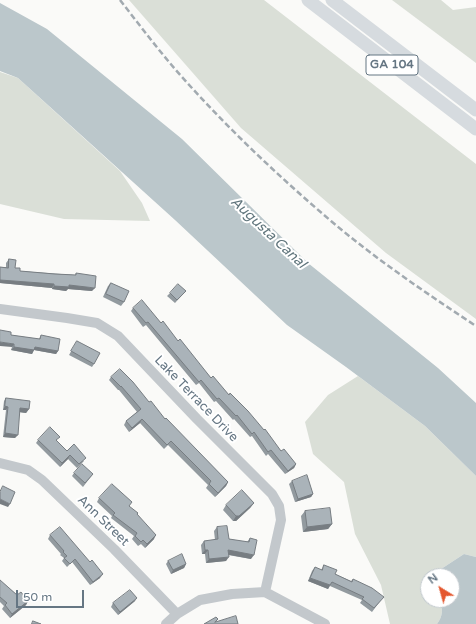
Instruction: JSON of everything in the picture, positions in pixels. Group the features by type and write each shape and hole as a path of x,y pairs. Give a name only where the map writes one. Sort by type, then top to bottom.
{"main road":[{"name":"GA 104","path":"308,0 476,129"},
{"name":"GA 104","path":"332,0 476,110"}],"street":[{"name":"Lake Terrace Drive","path":"0,309 97,323 118,336 197,419 272,494 279,506 281,520 265,592"},
{"name":"Ann Street","path":"0,463 28,470 42,480 177,614"},
{"path":"166,624 177,614 200,600 232,594 265,592 325,624"}],"shaded area":[{"path":"129,0 264,0 476,164 476,319 386,253 241,128"},
{"path":"392,0 441,0 453,10 476,7 476,63"},
{"path":"0,72 18,78 120,171 142,203 150,221 64,219 0,204"},
{"path":"358,376 425,426 476,476 476,557 464,554 443,568 420,568 420,608 442,608 437,624 390,624 381,585 355,534 344,482 313,454 305,422 328,395"}],"water":[{"name":"Augusta Canal","path":"0,3 47,29 182,139 308,263 438,368 476,403 476,476 425,426 287,325 175,220 18,78 0,71"},
{"path":"464,554 476,557 476,624 437,624 442,608 460,608 460,568 443,568"}],"building":[{"path":"9,259 16,260 15,268 20,268 20,271 76,275 76,273 96,276 95,288 69,285 69,287 54,286 54,284 0,280 0,267 8,268"},
{"path":"111,283 129,291 124,302 106,294"},
{"path":"178,284 186,291 177,300 170,293"},
{"path":"142,300 161,323 163,321 178,341 180,339 211,378 213,376 229,395 230,393 248,411 264,430 265,429 281,451 284,449 296,464 288,471 271,450 268,452 254,432 252,434 237,415 236,416 219,398 217,399 201,380 199,382 148,322 146,323 133,308"},
{"path":"0,330 11,332 11,335 40,339 41,335 60,339 58,351 35,347 34,350 14,347 14,344 0,342"},
{"path":"77,341 100,353 94,364 71,351"},
{"path":"120,369 149,402 151,401 165,419 166,418 228,482 218,493 209,484 211,481 171,441 167,445 142,419 132,428 126,421 141,409 111,377"},
{"path":"6,398 30,401 29,409 20,408 18,435 5,433 8,407 5,406"},
{"path":"50,427 60,437 56,440 67,451 74,444 86,458 79,464 70,455 62,463 38,440"},
{"path":"82,464 93,474 85,483 74,473"},
{"path":"307,475 313,494 298,499 292,481"},
{"path":"112,484 132,502 129,506 138,513 137,514 156,535 147,544 143,540 141,542 135,536 137,533 113,515 115,513 99,498"},
{"path":"3,486 15,492 10,504 0,499 0,492"},
{"path":"242,490 254,503 239,516 236,516 226,505"},
{"path":"330,508 332,524 307,527 305,511"},
{"path":"227,526 229,539 249,542 250,538 257,540 254,555 228,550 229,557 209,559 208,550 205,550 204,541 218,539 217,527"},
{"path":"60,527 90,562 92,560 103,574 93,582 75,559 70,564 64,558 67,556 63,552 64,551 50,535"},
{"path":"182,554 186,564 173,570 168,561"},
{"path":"324,565 337,570 335,574 352,582 353,579 372,588 384,597 374,608 362,599 364,597 332,582 330,585 310,578 315,567 322,570"},
{"path":"0,580 17,595 21,592 28,601 12,614 5,605 7,603 0,597"},
{"path":"130,590 137,598 120,612 113,603"},
{"path":"236,616 238,624 204,624 216,617 218,619 215,622"},
{"path":"33,621 41,624 32,624"}],"railway":[{"path":"120,0 161,52 193,89 250,148 290,185 331,221 384,263 476,326"}]}
